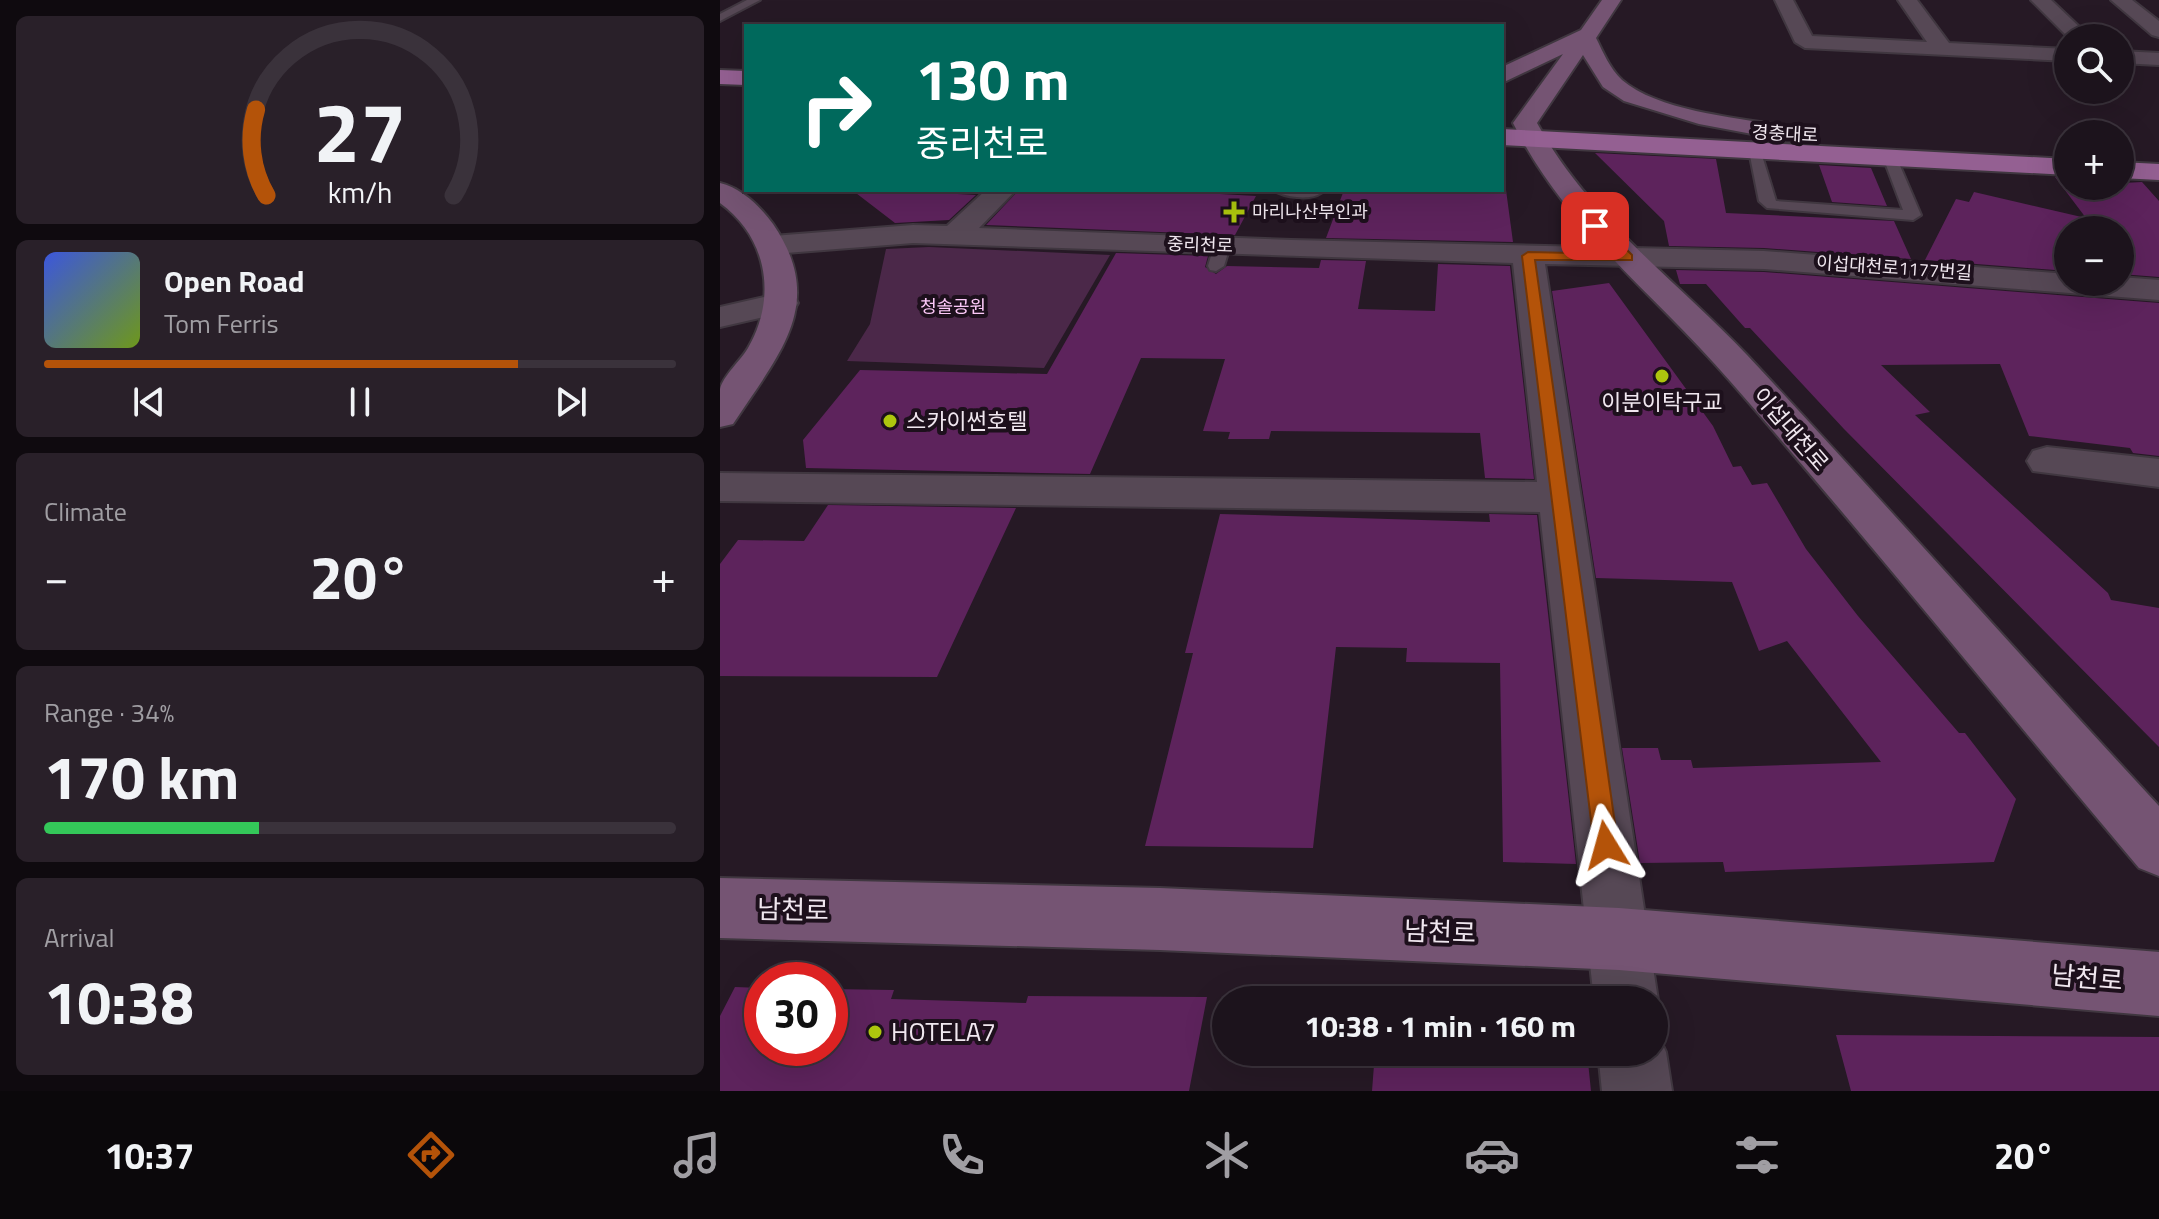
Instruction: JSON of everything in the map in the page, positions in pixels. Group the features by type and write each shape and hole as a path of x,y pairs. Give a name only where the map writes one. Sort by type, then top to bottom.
{"main road":[{"name":"경충대로","path":"1520,128 1789,134 2054,149"},
{"name":"경충대로","path":"1520,128 1753,149 2054,168"},
{"path":"2134,154 2159,155"},
{"path":"2134,173 2159,175"}],"street":[{"path":"1520,128 1612,0"},
{"path":"1784,0 1805,42 2054,54"},
{"path":"1907,0 1943,49"},
{"path":"2040,0 2066,24"},
{"path":"2120,0 2159,31"},
{"path":"1504,75 1584,35"},
{"path":"1584,35 1607,77 1619,88 1691,113 1789,134"},
{"path":"2134,58 2159,59"},
{"name":"이섭대천로","path":"1520,128 1581,211 1725,353 2159,848"},
{"path":"720,191 759,222 773,245 782,303 761,353 720,415"},
{"path":"955,235 1000,192"},
{"path":"1581,211 1567,237 1528,256 1624,986"},
{"name":"중리천로","path":"773,245 875,236 955,235 1219,256 1628,258"},
{"name":"이섭대천로1177번길","path":"1628,258 1852,264 2159,290"},
{"path":"720,317 782,303"},
{"path":"2047,461 2159,473"},
{"path":"720,487 1558,497"},
{"name":"남천로","path":"720,908 1160,919 1619,939 2159,984"},
{"path":"1634,1066 1637,1091"}],"lane":[{"path":"720,18 755,0"},
{"path":"1753,149 1767,201 1772,205 1913,215 1895,157"},
{"path":"1302,192 1313,193"}],"green space":[{"name":"청솔공원","path":"929,247 1110,255 1044,368 847,361 870,324 886,249"}],"building":[{"path":"1595,153 1716,159 1726,213 1894,221 1911,259 1764,248 1669,246 1664,221"},
{"path":"1819,165 1871,168 1887,206 1832,202"},
{"path":"2134,182 2142,182 2159,201 2159,277 2134,275 2134,216 2084,216 2072,200 2134,200"},
{"path":"1506,190 1513,242 1326,238 1343,192"},
{"path":"855,192 976,195 949,220 895,223"},
{"path":"1017,192 1184,192 1256,196 1235,235 986,225"},
{"path":"1974,192 2077,216 2054,216 2054,270 1925,260 1956,199 1969,202"},
{"path":"1116,253 1208,256 1205,267 1216,274 1227,266 1319,268 1321,260 1366,261 1358,309 1435,311 1438,264 1510,266 1534,479 1485,478 1480,433 1271,431 1269,439 1228,439 1230,432 1203,431 1225,359 1141,358 1090,474 806,468 803,440 860,370 1047,374"},
{"path":"1676,270 1764,272 2159,303 2159,456 2133,453 2130,448 2029,436 2000,364 1881,365 1930,412 1915,415 2108,593 2111,600 2159,608 2159,747 1844,429 1750,328 1745,328 1706,284 1680,284"},
{"path":"1609,283 1713,426 1733,467 1741,466 1752,485 1767,483 1806,549 1858,616 1959,733 1965,733 2016,799 1994,862 1725,872 1723,862 1640,863 1622,748 1658,748 1661,760 1691,760 1693,768 1881,762 1787,641 1759,651 1732,582 1596,578 1552,291"},
{"path":"828,505 1016,508 937,677 720,676 720,564 738,540 804,541"},
{"path":"1220,514 1490,522 1489,514 1537,515 1576,864 1503,862 1500,663 1406,662 1407,648 1336,647 1313,848 1145,846 1193,653 1185,653"},
{"path":"735,987 744,987 744,1066 848,1066 848,989 894,990 891,999 1026,1003 1028,996 1207,997 1189,1091 720,1091 720,1016"},
{"path":"1836,1035 2159,1037 2159,1091 1851,1091"},
{"path":"1374,1066 1588,1066 1591,1091 1372,1091"}],"place":[{"name":"마리나산부인과","path":"1234,212"},
{"name":"이분이탁구교","path":"1662,376"},
{"name":"스카이썬호텔","path":"890,421"},
{"name":"HOTELA7","path":"875,1032"}],"route":[{"path":"1595,226 1628,258 1528,256 1606,845"}]}
